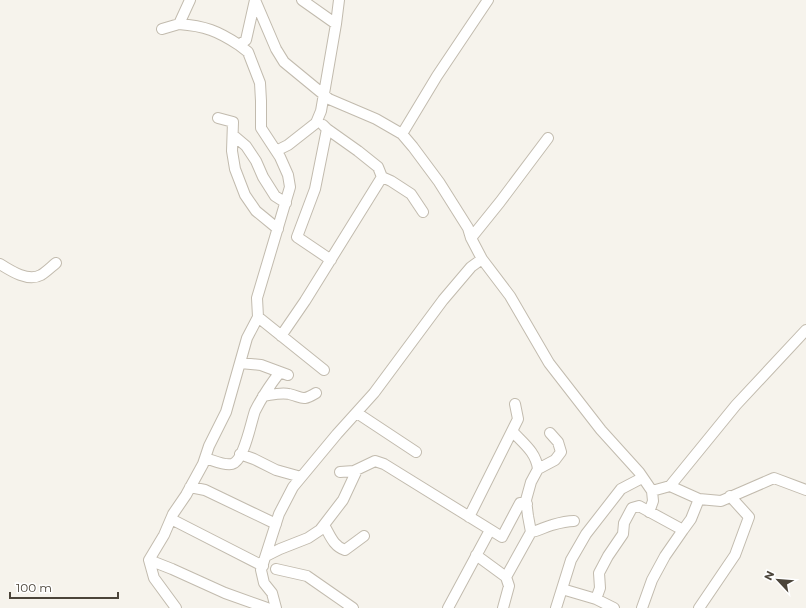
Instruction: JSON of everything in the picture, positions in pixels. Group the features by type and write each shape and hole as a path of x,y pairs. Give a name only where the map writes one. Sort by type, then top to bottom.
{"street":[{"path":"179,24 190,0"},
{"path":"239,45 246,40 255,0"},
{"path":"255,0 276,49 284,62 329,99 376,119 402,134 413,146 439,182 468,228 471,238 482,259 510,296 549,363 652,491 653,501 649,512"},
{"path":"302,0 336,24"},
{"path":"276,151 288,145 316,123 318,119 321,111 339,0"},
{"path":"402,134 437,76 488,0"},
{"path":"162,30 179,24 195,25 214,30 248,52 260,83 262,101 261,128 276,151 288,175 290,187 258,298 258,317 247,338 226,412 190,487 149,560 154,578 176,608"},
{"path":"218,118 233,122 232,151 235,169 245,195 256,211 278,229"},
{"path":"318,119 327,129 378,167 382,177 411,194 423,212"},
{"path":"327,129 315,189 296,237 331,260"},
{"path":"233,135 246,146 275,196 286,203"},
{"path":"471,238 548,138"},
{"path":"281,336 305,302 382,177"},
{"path":"276,608 272,593 264,583 261,570 279,514 293,487 337,434 357,413 407,350 443,300 471,267 482,259"},
{"path":"0,264 12,271 31,278 40,276 56,263"},
{"path":"258,317 324,370"},
{"path":"652,491 670,486 736,405 806,330"},
{"path":"205,458 224,464 233,464 237,461 246,443 255,412 267,388 284,374 261,365 240,363"},
{"path":"263,396 288,393 298,398 307,398 316,393"},
{"path":"469,517 518,419 515,404"},
{"path":"357,413 416,452"},
{"path":"512,431 531,451 537,462 538,469"},
{"path":"506,577 531,532 526,500 531,482 538,469 554,460 561,452 558,442 550,433"},
{"path":"240,454 276,470 301,477"},
{"path":"340,472 354,472 375,461 384,464 502,537 520,503 527,504"},
{"path":"264,561 280,549 308,538 320,530 343,500 357,470"},
{"path":"556,608 571,560 586,534 621,489 642,478"},
{"path":"670,486 699,499 721,501 774,478 806,490"},
{"path":"190,487 205,490 276,524"},
{"path":"699,608 735,555 749,517 730,496"},
{"path":"642,608 652,580 664,556 690,519 699,499"},
{"path":"596,599 600,588 599,573 622,534 624,523 632,508 639,506 683,530"},
{"path":"171,519 264,561"},
{"path":"531,532 539,531 551,525 574,520"},
{"path":"324,525 335,545 338,548 345,550 364,536"},
{"path":"448,608 490,530"},
{"path":"476,555 506,577 509,586 503,608"},
{"path":"149,560 225,593 267,608"},
{"path":"276,569 307,576 353,608"},
{"path":"562,588 596,599 614,608"}]}
